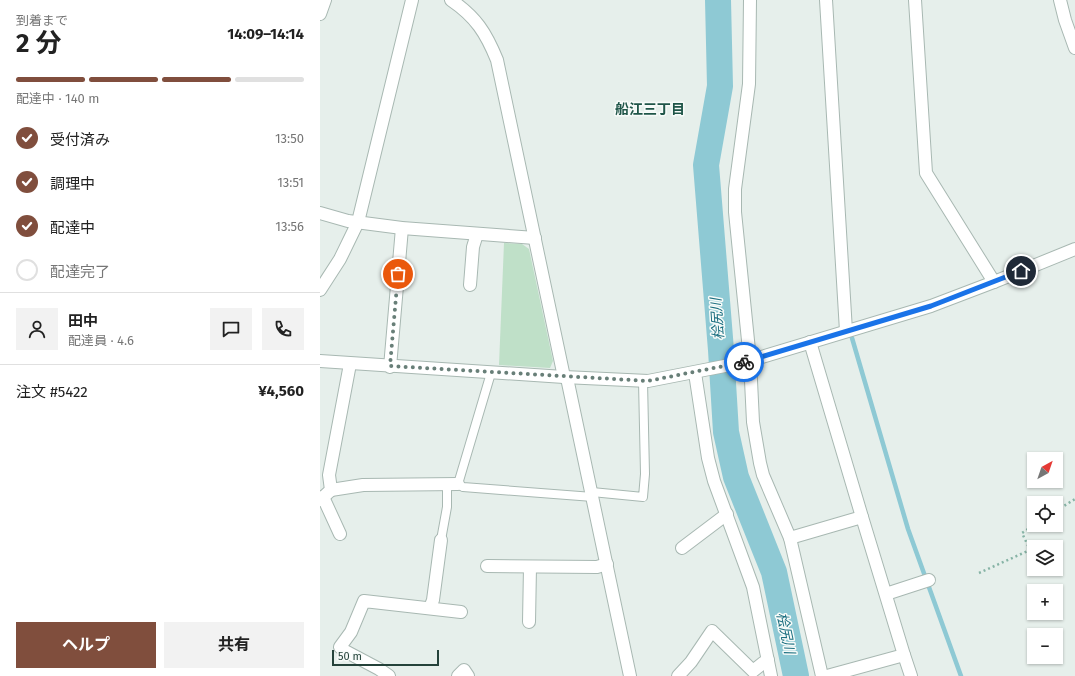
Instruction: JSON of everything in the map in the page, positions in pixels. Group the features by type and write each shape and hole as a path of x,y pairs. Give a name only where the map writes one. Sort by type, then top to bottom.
{"street":[{"path":"320,14 325,0"},
{"path":"320,290 340,259 358,222 412,0"},
{"path":"452,0 468,12 479,24 486,35 497,60 630,676"},
{"path":"750,0 749,84 735,189 735,212 753,422 763,475 790,538 822,676"},
{"path":"826,0 846,331"},
{"path":"915,0 926,173 994,282"},
{"path":"1060,0 1075,48"},
{"path":"320,213 348,221 402,228 535,238"},
{"path":"390,366 402,228"},
{"path":"470,285 473,246 477,234"},
{"path":"320,361 491,373 648,381 748,361 931,306 1075,249"},
{"path":"810,342 911,676"},
{"path":"340,534 325,495 324,474 350,364"},
{"path":"697,372 708,458 753,587 772,676"},
{"path":"325,495 363,485 453,484"},
{"path":"682,548 727,514"},
{"path":"790,538 862,517"},
{"path":"430,608 433,600 441,540"},
{"path":"487,566 597,567 607,564"},
{"path":"529,622 530,567"},
{"path":"886,594 925,582"},
{"path":"387,676 340,647 351,632 364,601 461,612"},
{"path":"678,676 691,662 712,631 753,672 768,660"},
{"path":"827,676 904,655"},
{"path":"458,676 464,670 468,676"}],"lane":[{"path":"441,540 453,484 491,373"},
{"path":"453,484 463,487 643,497 645,474 644,381"}],"path":[{"path":"1063,507 1075,499"},
{"path":"979,573 1030,550 1022,533 1027,530"}],"green space":[{"path":"504,243 522,244 529,249 553,361 550,368 499,365"}],"waterway":[{"name":"桧尻川","path":"718,0 720,86 706,165 726,432 736,477 774,572 796,676"},
{"path":"852,338 908,529 961,676"}],"way so far":[{"path":"398,274 390,366 648,381 695,373 744,362"}],"district":[{"name":"船江三丁目","path":"650,109"}],"route":[{"path":"744,362 931,306 1021,271"}]}
